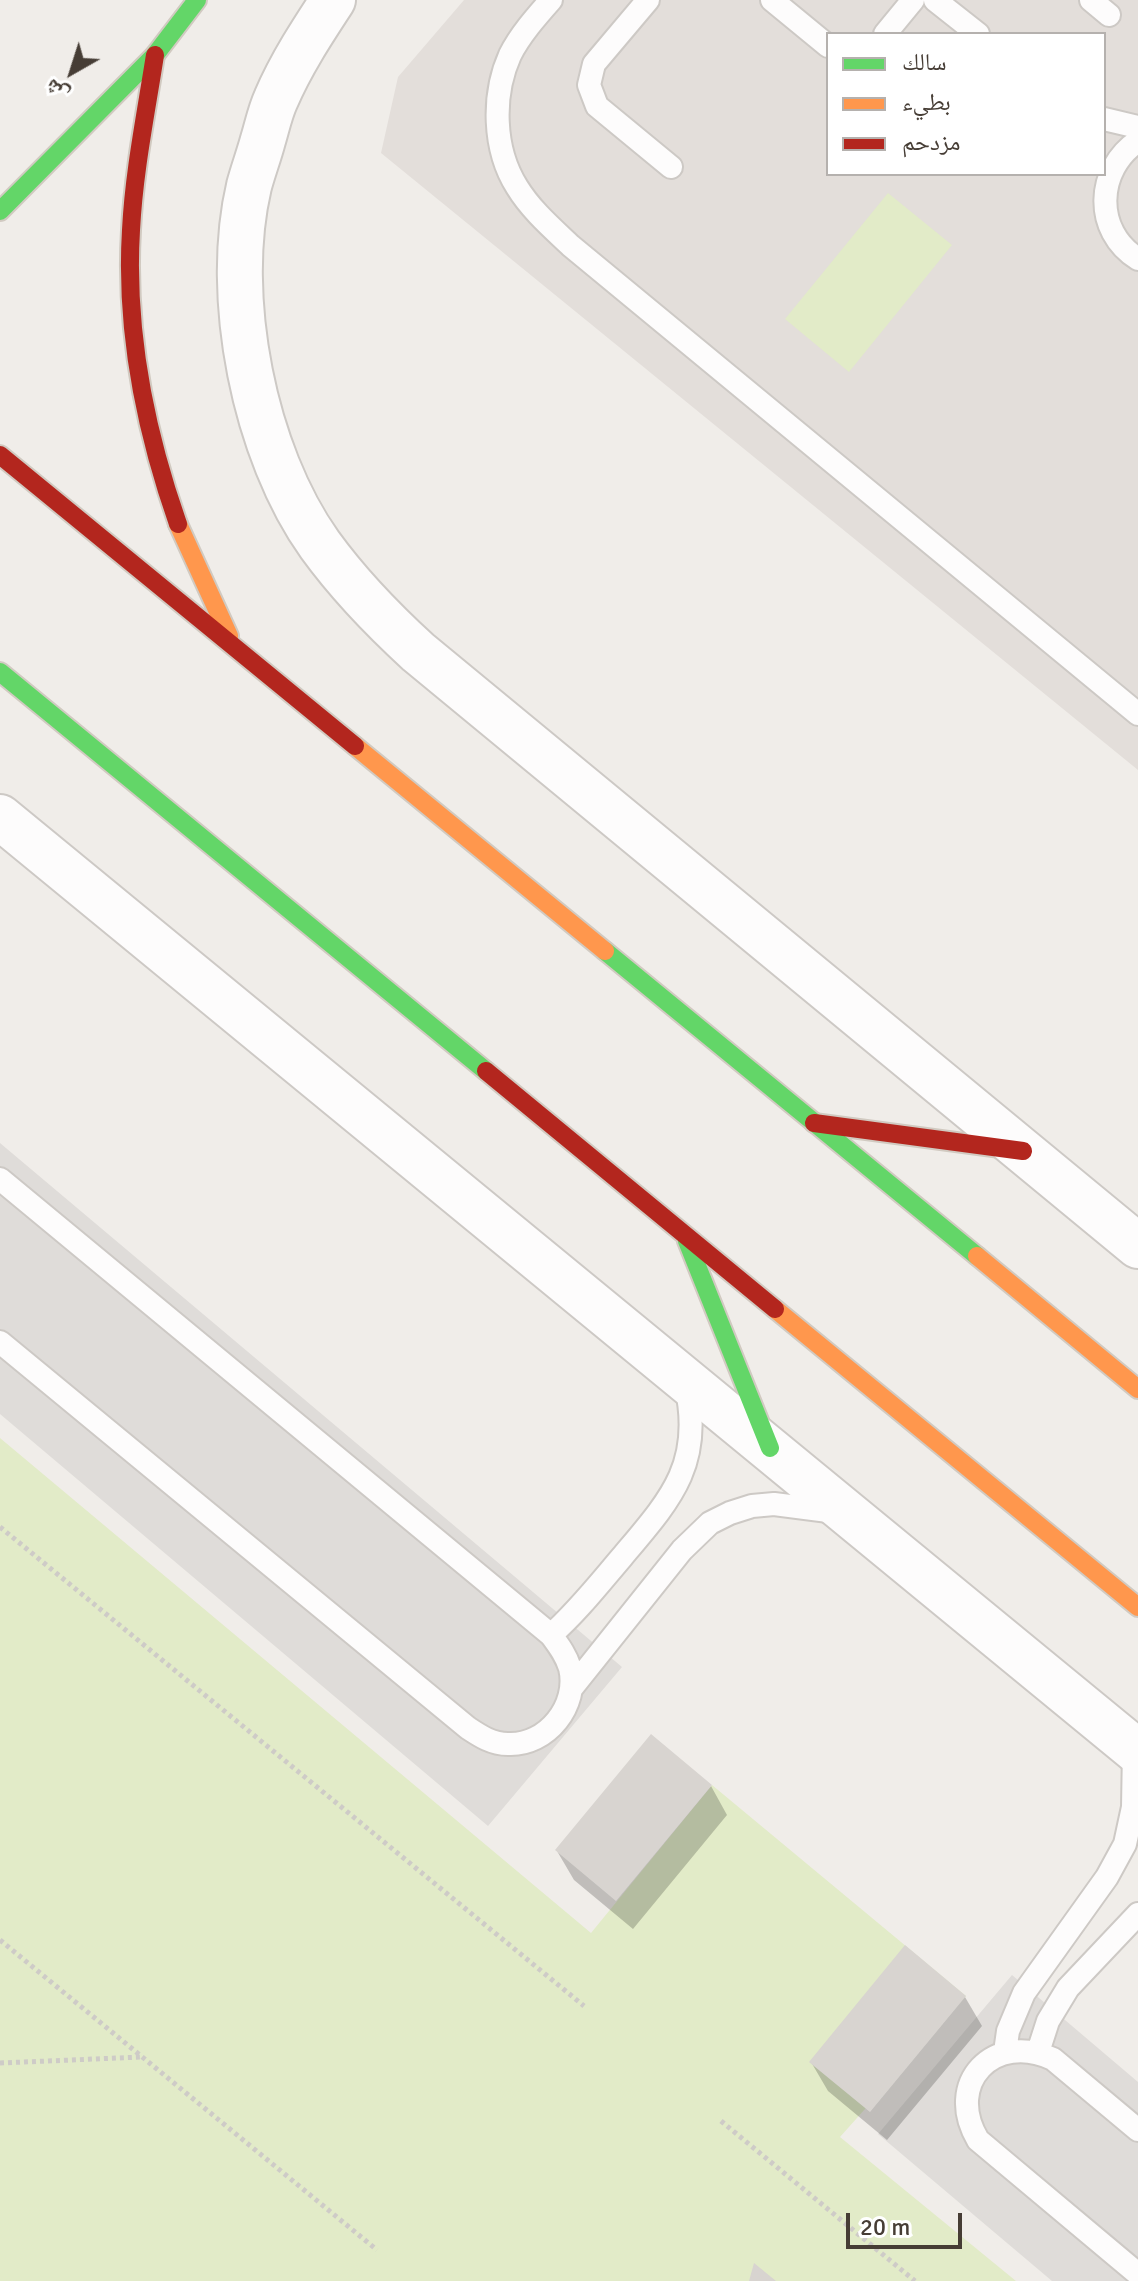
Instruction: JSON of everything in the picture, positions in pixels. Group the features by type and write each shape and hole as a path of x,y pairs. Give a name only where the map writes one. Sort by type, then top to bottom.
{"main road":[{"path":"0,211 155,55 197,0"},
{"path":"155,55 134,195 130,254 138,373 148,426 181,531 233,645"},
{"path":"0,455 1138,1389"},
{"path":"0,672 1138,1607"},
{"path":"814,1123 1023,1151"},
{"path":"684,1235 770,1448"}],"street":[{"path":"333,0 299,51 275,101 249,189 240,262 243,336 257,408 283,478 318,543 364,601 418,652 1138,1246"},
{"path":"0,817 1136,1751"}],"lane":[{"path":"551,0 511,54 501,79 497,106 500,137 511,174 539,216 584,257 1138,714"},
{"path":"648,0 594,64 589,85 597,106 671,167"},
{"path":"772,0 826,44"},
{"path":"887,32 913,0"},
{"path":"935,0 975,32"},
{"path":"1091,0 1109,15"},
{"path":"1106,119 1138,127"},
{"path":"1138,141 1124,151 1102,185 1107,217 1115,237 1138,259"},
{"path":"0,1179 551,1635 567,1660 571,1689 565,1711 550,1728 531,1740 509,1744 487,1740 468,1728 0,1342"},
{"path":"551,1635 582,1606 677,1487 687,1461 691,1433 690,1405 684,1377"},
{"path":"571,1689 682,1550 710,1523 752,1506 774,1504 849,1514"},
{"path":"1005,2052 1008,2031 1024,1993 1107,1877 1125,1844 1133,1807 1136,1751"},
{"path":"1038,2052 1048,2021 1068,1988 1138,1914"},
{"path":"1138,2130 1053,2059 1038,2052 1021,2049 1005,2052 977,2071 969,2084 966,2113 978,2140 1138,2274"}],"path":[{"path":"0,1527 584,2006"},
{"path":"0,1940 377,2250"},
{"path":"0,2063 143,2057"},
{"path":"721,2121 915,2281"}],"shaded area":[{"path":"464,0 1138,0 1138,770 381,153 398,77"},
{"path":"0,1143 622,1667 488,1826 0,1414"},
{"path":"1012,1975 1138,2082 1138,2281 1052,2281 878,2134"}],"green space":[{"path":"888,193 952,245 849,372 785,319"},
{"path":"0,1438 591,1933 712,1785 966,1996 840,2137 1016,2281 0,2281"}],"building":[{"path":"651,1734 712,1785 616,1901 555,1850"},
{"path":"905,1945 966,1996 870,2112 809,2062"},
{"path":"754,2263 776,2281 749,2281"}],"traffic: fast":[{"path":"0,211 155,55 197,0"},
{"path":"0,672 486,1071"},
{"path":"605,951 977,1256"},
{"path":"687,1241 770,1448"}],"traffic: slow":[{"path":"178,524 229,636"},
{"path":"355,746 605,951"},
{"path":"977,1256 1138,1389"},
{"path":"775,1309 1138,1607"}],"traffic: jam":[{"path":"155,55 133,208 131,305 147,416 178,524"},
{"path":"0,455 355,746"},
{"path":"486,1071 775,1309"},
{"path":"814,1123 1023,1151"}]}
